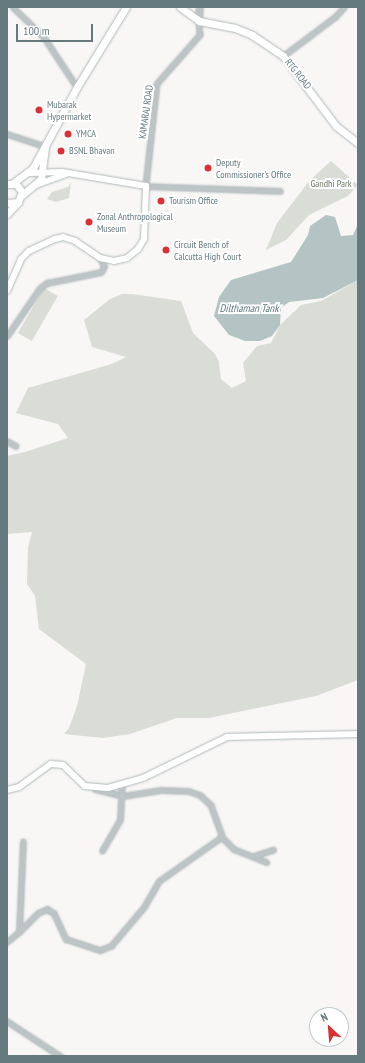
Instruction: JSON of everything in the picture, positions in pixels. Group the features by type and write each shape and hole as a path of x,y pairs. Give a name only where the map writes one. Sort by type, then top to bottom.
{"main road":[{"path":"36,185 28,183 30,174 44,146 77,87 126,7"},
{"name":"RTG ROAD","path":"180,7 199,21 235,28 252,35 283,56 336,126 358,143"},
{"path":"36,185 43,172 44,146"},
{"path":"7,290 20,259 29,251 55,239 63,237 75,241 100,258 114,261 127,258 138,250 144,239 146,186 68,173 43,172 30,174 9,183"},
{"path":"7,214 20,198 36,185 68,173"},
{"path":"9,183 21,189 20,198"},
{"path":"7,203 20,198"},
{"path":"7,790 18,787 48,765 57,763 63,765 80,783 93,788 122,786 226,737 358,734"}],"street":[{"path":"13,7 44,37 77,87"},
{"name":"KAMARAJ ROAD","path":"146,186 157,84 200,35 200,7"},
{"path":"283,56 336,16 344,7"},
{"path":"7,134 44,146"},
{"path":"146,186 280,191"},
{"path":"7,336 40,288 47,283 101,272 104,267 100,258"},
{"path":"7,441 16,446"},
{"path":"102,851 120,820 123,796 122,786"},
{"path":"93,788 123,796 162,790 189,791 200,795 211,805 223,838 234,849 267,862"},
{"path":"7,942 38,913 47,908 54,913 66,938 100,950 111,946 144,907 159,881 220,838 223,838"},
{"path":"19,932 23,842"},
{"path":"254,856 273,850"},
{"path":"7,1021 60,1056"}],"green space":[{"name":"Gandhi Park","path":"331,161 358,185 348,196 309,215 286,240 266,250 277,223 310,180"},
{"path":"71,182 69,198 56,202 47,199 52,192 68,187"},
{"path":"358,280 358,680 316,696 209,718 177,718 130,734 103,738 64,734 69,728 77,706 86,664 39,629 35,596 27,584 28,548 32,532 7,534 7,456 25,452 68,438 58,424 16,413 28,388 112,364 126,357 92,347 84,320 110,299 122,294 132,294 181,301 193,333 215,354 219,362 221,379 232,388 246,381 243,363 257,346 271,343 280,325 301,305 321,301"},
{"path":"44,288 58,296 32,341 18,333"}],"water":[{"name":"Dilthaman Tank","path":"326,215 335,217 341,236 353,235 358,224 358,280 323,298 289,302 281,308 280,325 272,336 260,341 245,341 229,335 214,316 219,297 231,280 291,262 308,235 310,226"}],"place":[{"name":"Mubarak Hypermarket","path":"39,110"},
{"name":"YMCA","path":"68,134"},
{"name":"BSNL Bhavan","path":"61,151"},
{"name":"Deputy Commissioner's Office","path":"208,168"},
{"name":"Tourism Office","path":"161,201"},
{"name":"Zonal Anthropological Museum","path":"89,222"},
{"name":"Circuit Bench of Calcutta High Court","path":"166,250"}]}
